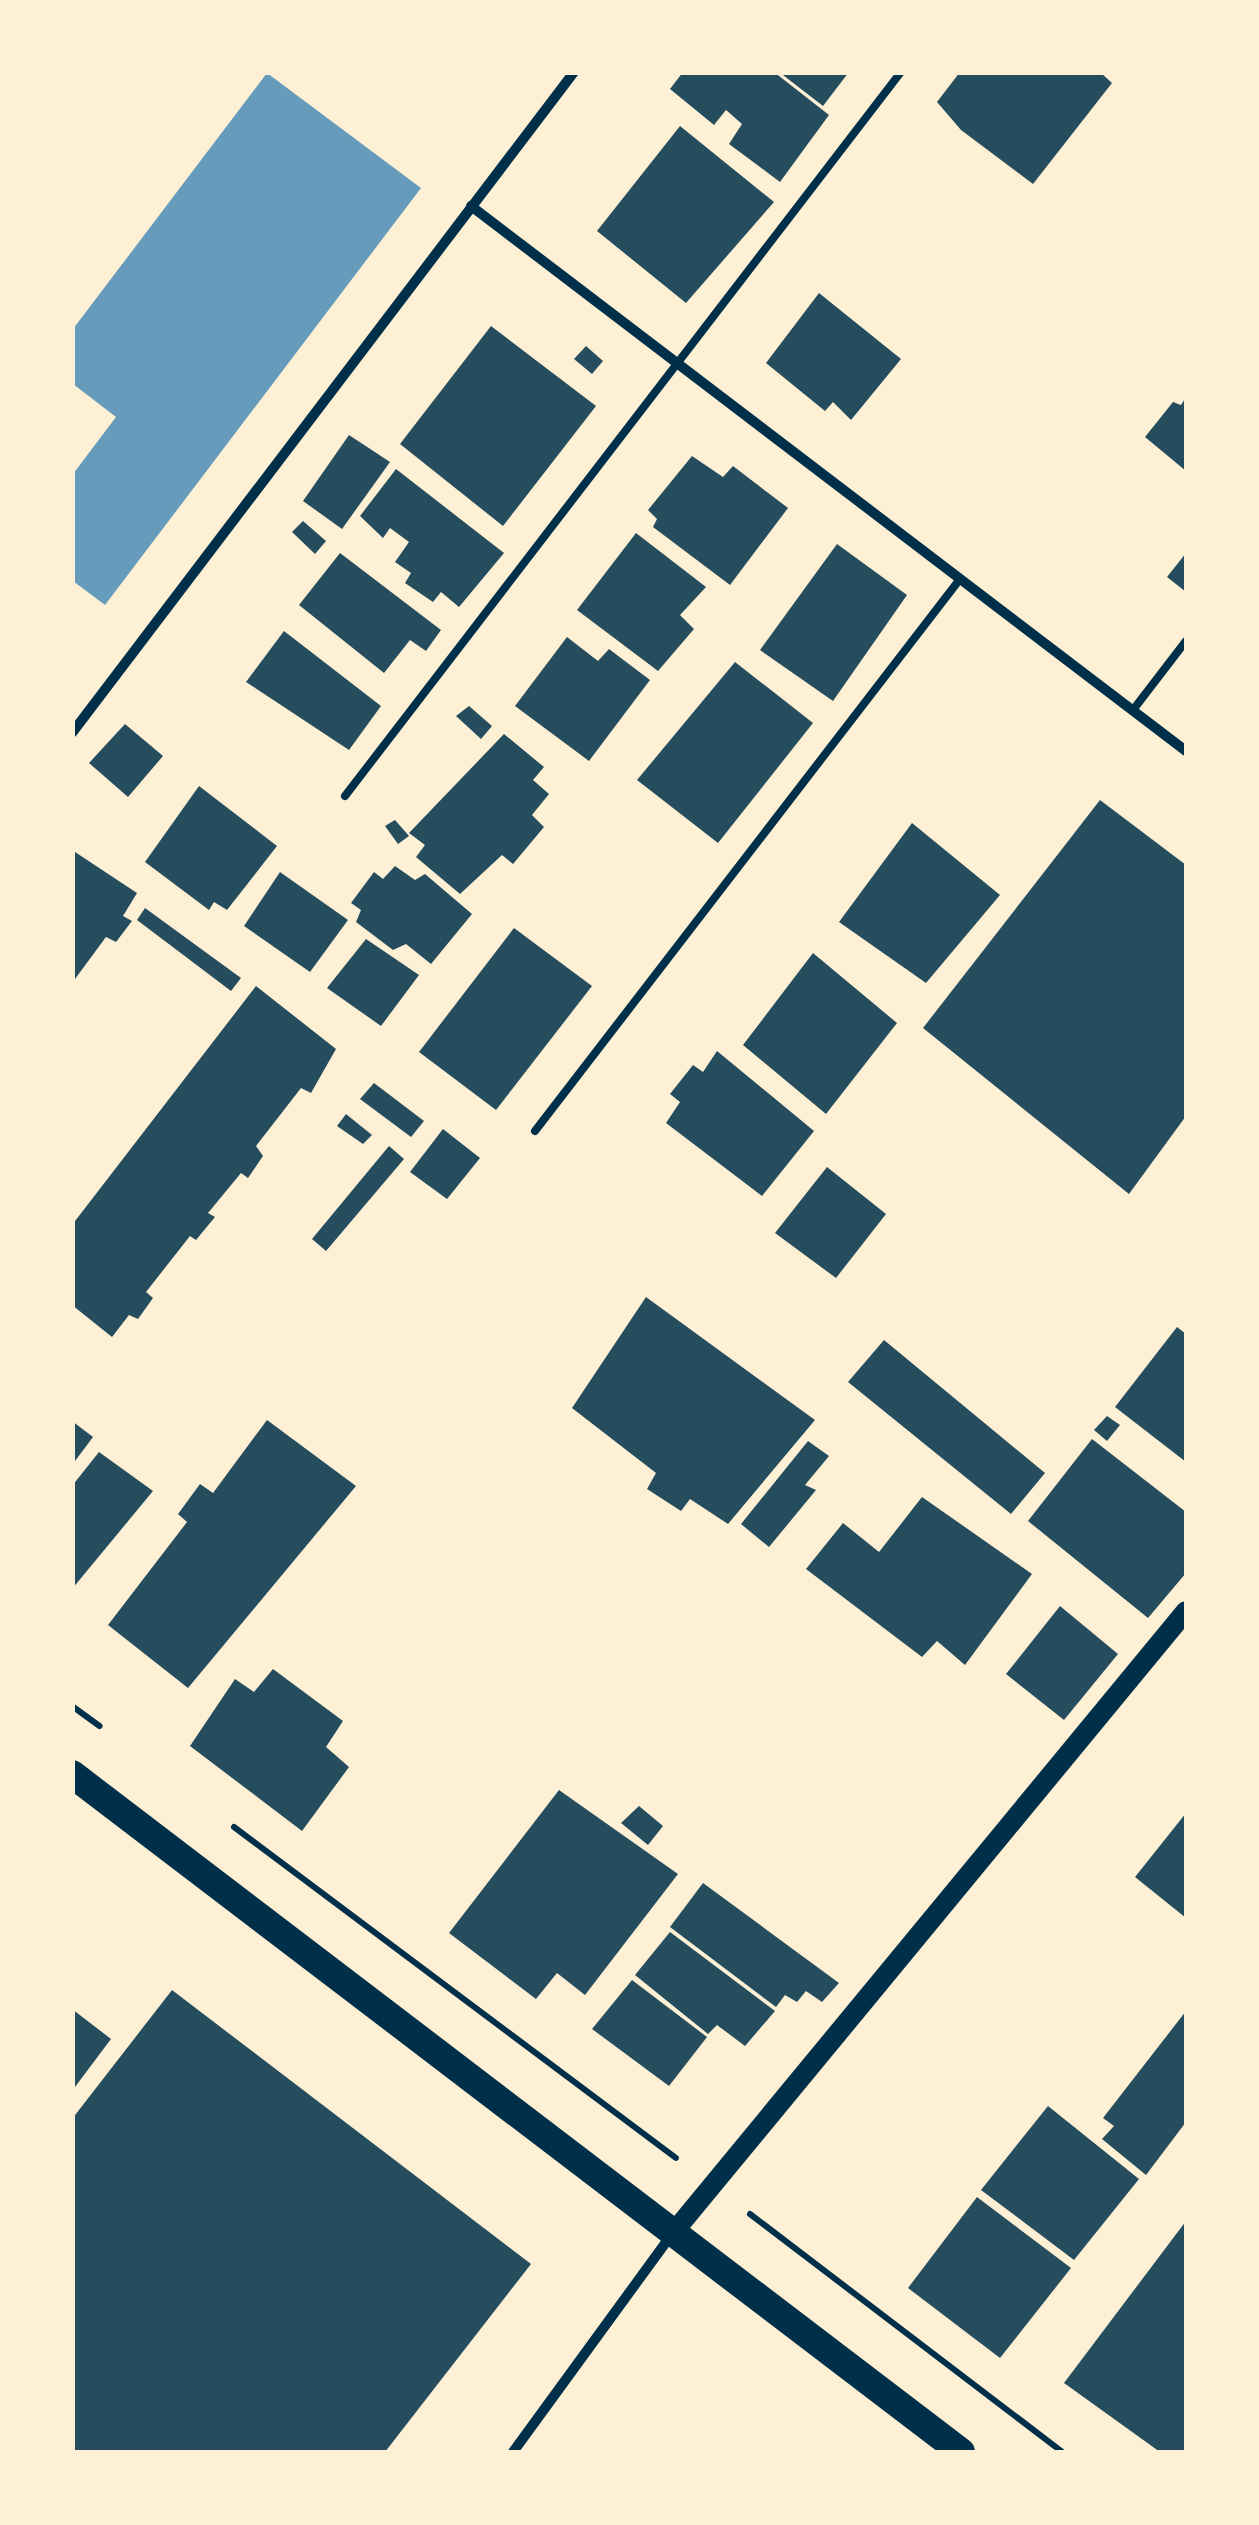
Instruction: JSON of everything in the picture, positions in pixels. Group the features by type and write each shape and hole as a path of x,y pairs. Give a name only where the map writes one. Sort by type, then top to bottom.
{"highway":[{"path":"72,1774 962,2452"}],"main road":[{"path":"673,2233 1186,1611"}],"street":[{"path":"72,733 574,72"},
{"path":"471,206 1186,751"},
{"path":"513,2452 673,2233"}],"lane":[{"path":"344,796 900,72"},
{"path":"535,1131 960,579"},
{"path":"1132,710 1186,641"}],"path":[{"path":"72,1706 104,1730"},
{"path":"216,1814 1062,2452"}],"water":[{"path":"267,73 421,188 105,605 73,581 73,474 116,417 73,384 73,329"}],"building":[{"path":"683,72 774,72 829,115 780,182 729,144 742,124 726,110 714,125 670,89"},
{"path":"779,72 849,72 823,106"},
{"path":"960,72 1100,72 1112,83 1033,184 961,130 937,102"},
{"path":"680,126 774,202 686,303 597,231"},
{"path":"819,293 901,359 851,420 833,402 825,411 766,363"},
{"path":"491,326 596,406 503,526 400,444"},
{"path":"586,346 603,361 592,374 574,359"},
{"path":"1186,397 1186,471 1145,437 1173,402 1181,405"},
{"path":"349,435 390,462 342,529 303,501"},
{"path":"692,456 723,477 733,466 788,508 730,585 653,527 657,519 648,510"},
{"path":"396,469 504,553 459,607 441,592 433,602 405,583 411,573 395,562 409,542 390,528 383,538 360,516"},
{"path":"303,521 326,541 315,554 292,532"},
{"path":"636,533 706,587 680,615 694,629 658,671 577,610"},
{"path":"837,544 907,595 833,701 760,650"},
{"path":"340,553 441,630 426,651 410,640 384,673 299,605"},
{"path":"1186,553 1186,592 1167,577"},
{"path":"284,631 381,706 349,750 246,682"},
{"path":"567,637 598,661 609,649 650,680 589,761 515,706"},
{"path":"735,662 813,723 718,843 637,780"},
{"path":"469,706 492,726 481,739 456,716"},
{"path":"125,724 163,756 128,797 89,763"},
{"path":"504,734 544,767 533,780 549,794 532,815 544,827 513,864 502,855 460,894 416,857 425,845 409,833"},
{"path":"199,786 277,846 227,910 214,902 209,910 145,862"},
{"path":"1100,800 1186,865 1186,1116 1129,1194 923,1028"},
{"path":"395,820 409,836 398,844 385,826"},
{"path":"912,823 1000,895 926,983 839,922"},
{"path":"72,850 137,893 123,916 132,921 116,942 106,937 72,983"},
{"path":"395,866 415,880 425,874 472,914 431,964 406,944 393,950 356,922 361,910 351,903 374,872 383,879"},
{"path":"280,872 348,920 310,972 244,926"},
{"path":"145,908 241,978 231,991 137,920"},
{"path":"514,928 592,986 496,1110 419,1052"},
{"path":"366,939 419,975 381,1026 327,988"},
{"path":"813,953 897,1023 826,1114 743,1045"},
{"path":"256,986 336,1049 311,1093 301,1088 256,1146 263,1156 248,1178 241,1173 208,1213 215,1217 196,1240 190,1236 146,1292 153,1298 138,1319 129,1315 112,1337 72,1305 72,1225"},
{"path":"717,1051 814,1131 762,1196 666,1123 680,1102 670,1094 693,1065 703,1072"},
{"path":"374,1083 424,1121 411,1137 360,1099"},
{"path":"346,1114 372,1135 363,1144 337,1126"},
{"path":"443,1129 480,1158 447,1199 410,1172"},
{"path":"389,1146 404,1159 326,1251 312,1239"},
{"path":"827,1167 886,1214 836,1278 775,1233"},
{"path":"646,1297 815,1420 728,1524 690,1499 681,1511 647,1489 656,1473 572,1408"},
{"path":"1177,1327 1186,1334 1186,1462 1115,1407"},
{"path":"884,1340 1045,1473 1011,1514 848,1382"},
{"path":"1107,1416 1120,1425 1107,1441 1094,1430"},
{"path":"267,1420 356,1486 188,1688 108,1625 187,1522 178,1514 200,1484 213,1493"},
{"path":"72,1421 93,1437 72,1465"},
{"path":"1092,1439 1186,1512 1186,1573 1148,1618 1028,1521"},
{"path":"808,1441 829,1456 805,1485 816,1490 769,1547 741,1524"},
{"path":"99,1452 153,1491 72,1589 72,1486"},
{"path":"922,1497 1032,1574 965,1665 937,1641 922,1657 806,1569 843,1523 879,1552"},
{"path":"1060,1606 1118,1654 1064,1720 1006,1674"},
{"path":"273,1669 343,1721 326,1747 349,1767 302,1831 190,1746 235,1679 254,1692"},
{"path":"559,1790 678,1874 585,1995 557,1973 536,1999 449,1933"},
{"path":"639,1806 663,1826 648,1845 621,1823"},
{"path":"1186,1813 1186,1918 1135,1877"},
{"path":"703,1883 839,1983 822,2002 806,1991 797,2002 785,1995 776,2007 670,1927"},
{"path":"670,1932 775,2011 745,2046 717,2025 708,2034 635,1975"},
{"path":"632,1980 707,2037 669,2086 592,2029"},
{"path":"172,1990 531,2264 385,2452 72,2452 72,2119"},
{"path":"72,2009 111,2039 72,2091"},
{"path":"1186,2011 1186,2122 1146,2175 1102,2139 1114,2126 1103,2118"},
{"path":"1048,2106 1139,2179 1074,2260 981,2190"},
{"path":"977,2197 1071,2268 1000,2358 908,2288"},
{"path":"1186,2221 1186,2452 1160,2452 1064,2383"}]}
